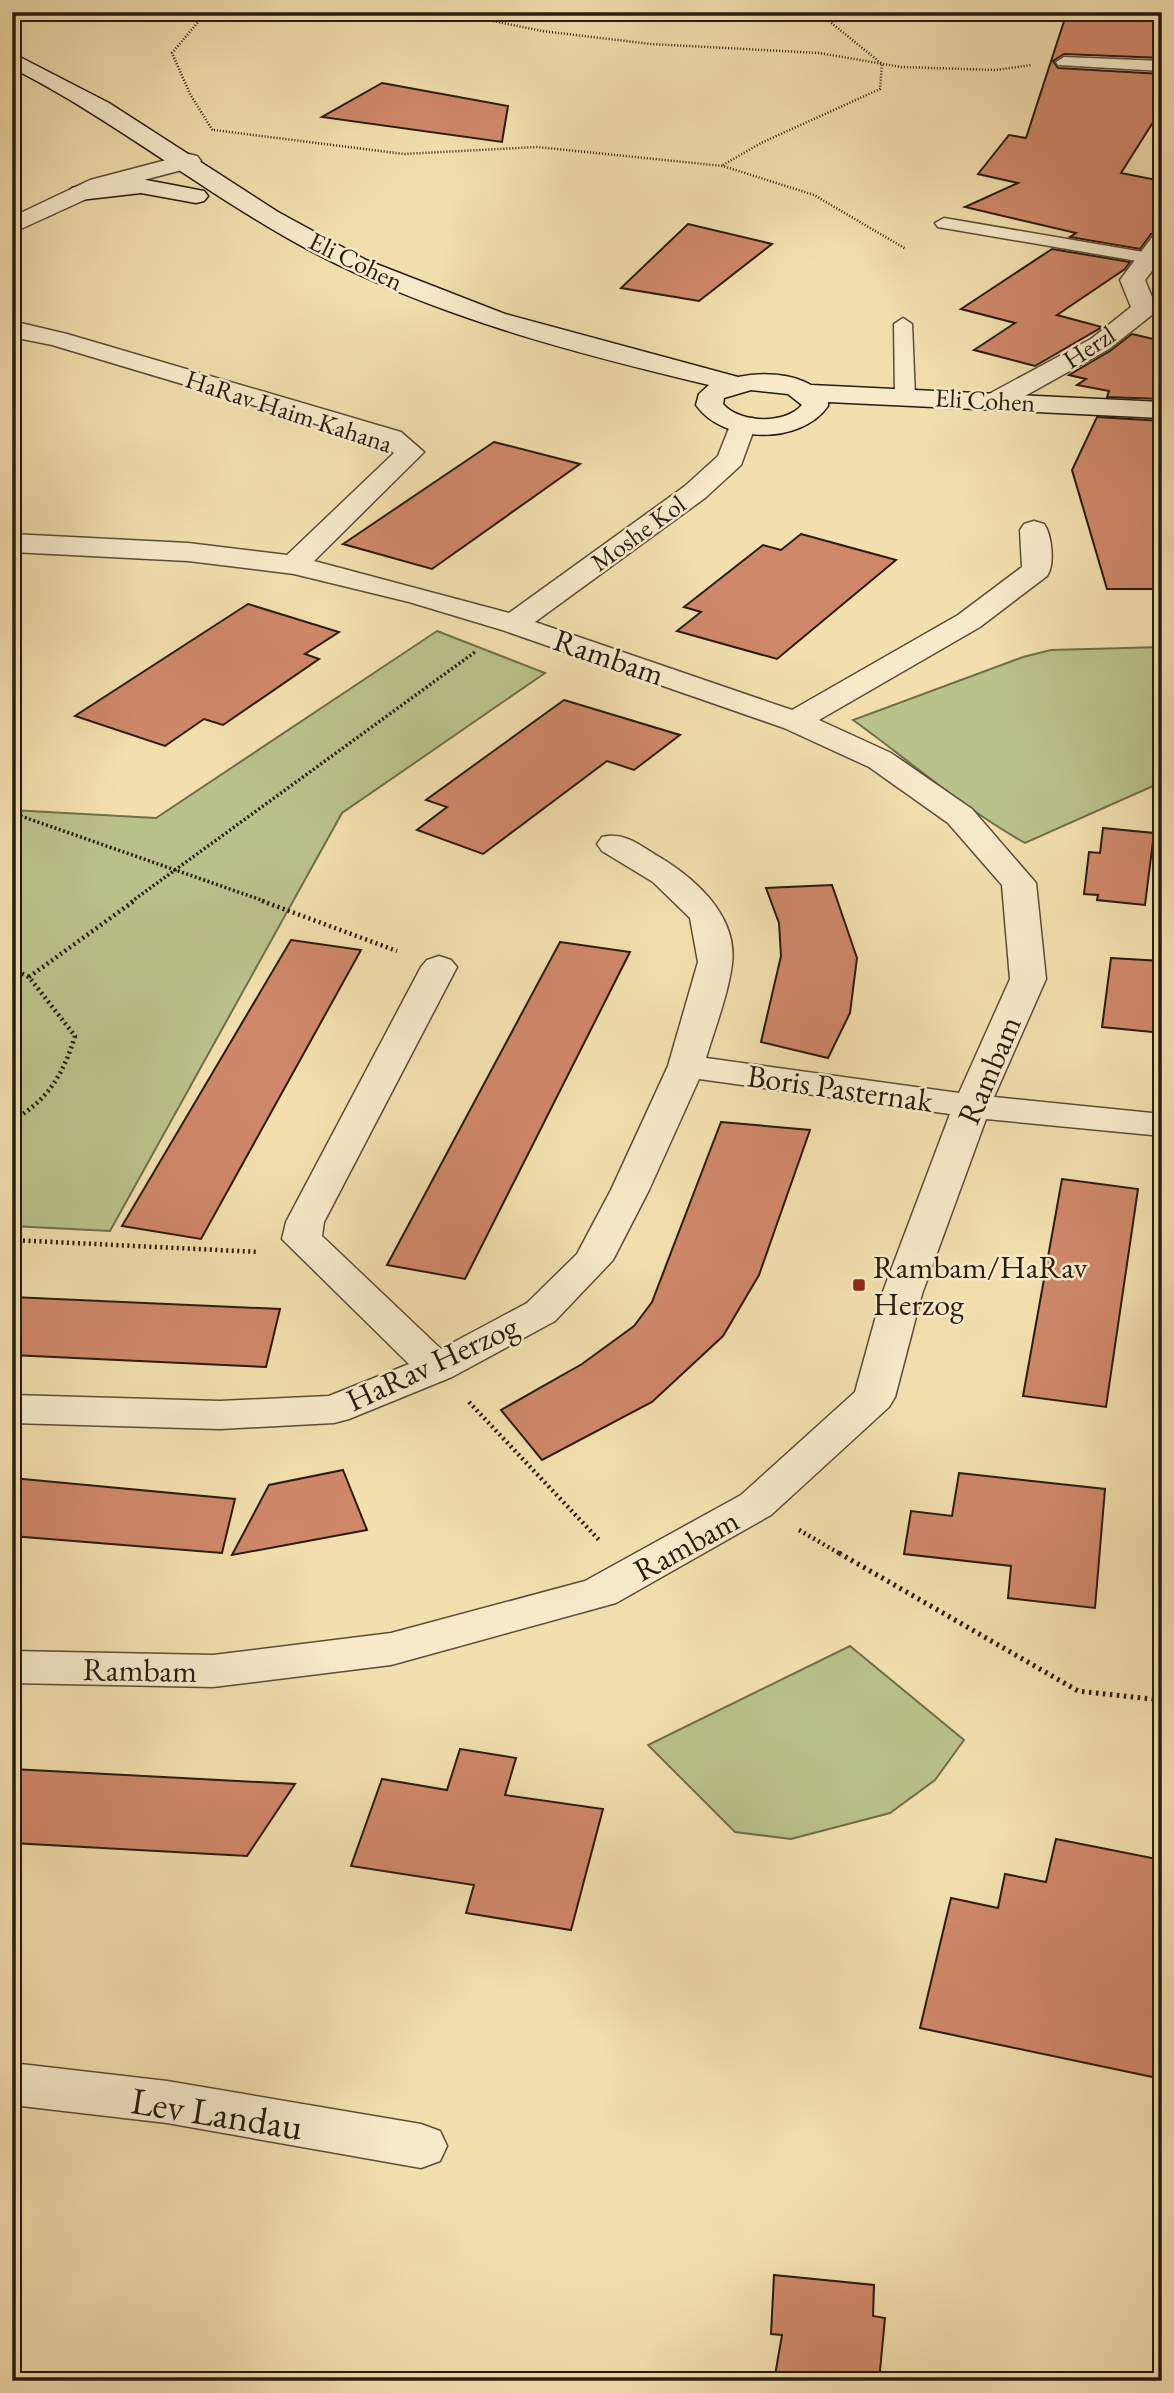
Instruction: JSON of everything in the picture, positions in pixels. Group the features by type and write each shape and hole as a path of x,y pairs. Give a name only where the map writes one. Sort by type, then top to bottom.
{"street":[{"name":"Eli Cohen","path":"12,59 115,114 264,214 356,265 448,304 640,361 735,384"},
{"name":"Eli Cohen","path":"12,80 90,122 225,216 324,273 428,317 709,399"},
{"path":"12,226 80,193 156,168 188,161"},
{"path":"80,193 141,186 196,196"},
{"name":"Herzl","path":"998,400 1100,344 1153,311 1132,280 1155,250"},
{"name":"HaRav Haim Kahana","path":"12,329 356,427 391,438 410,452 294,565"},
{"path":"767,382 810,403 785,424 743,424 712,411 709,399 718,390 735,384 767,382"},
{"name":"Eli Cohen","path":"810,403 905,396 1162,410"},
{"name":"Eli Cohen","path":"810,403 1162,426"},
{"name":"Moshe Kol","path":"513,624 695,492 731,459 743,424"},
{"path":"796,721 969,621 1037,570 1034,530"},
{"name":"Rambam","path":"12,543 187,552 294,565 419,596 513,624 796,721 880,760 960,816 1019,883 1028,979 972,1106 902,1294 874,1397 756,1506 600,1592 391,1649 213,1671 12,1667"},
{"name":"HaRav Herzog","path":"12,1409 220,1415 334,1409 437,1368 541,1312 593,1260 630,1190 686,1066 715,962 707,915 665,875 614,844"},
{"path":"437,1368 302,1239 305,1222 439,967"},
{"name":"Boris Pasternak","path":"686,1066 972,1106 1162,1125"},
{"name":"Lev Landau","path":"12,2084 167,2102 421,2146"}],"lane":[{"path":"1064,62 1162,66"},
{"path":"944,223 1155,250"},
{"path":"902,324 905,396"}],"path":[{"path":"212,12 199,21 172,53 190,94 214,130 404,154 537,147 723,166 814,195 906,249"},
{"path":"449,12 542,31 651,44 819,53 882,64 996,69 1064,62"},
{"path":"818,12 882,64"},
{"path":"723,166 751,146 844,109 880,89 882,64"},
{"path":"188,161 214,130"},
{"path":"29,977 513,624"},
{"path":"12,813 177,869 439,967"},
{"path":"12,969 29,977 75,1036 63,1076 30,1111 12,1121"},
{"path":"12,1240 263,1252 309,1247"},
{"path":"437,1368 633,1576"},
{"path":"756,1506 1078,1691 1162,1700"}],"green space":[{"path":"437,631 545,673 342,813 110,1231 12,1226 12,810 156,818"},
{"path":"1162,647 1162,782 1025,843 959,800 853,720 1023,657 1051,650"},
{"path":"850,1646 964,1740 935,1780 890,1813 791,1839 735,1832 648,1745"}],"building":[{"path":"1067,12 1162,17 1162,58 1064,54 1053,61 1058,68 1162,74 1162,108 1121,173 1162,181 1162,232 1151,234 1140,249 1070,237 1076,233 965,207 1018,183 978,174 1009,135 1026,138"},
{"path":"382,83 508,106 502,142 322,117"},
{"path":"688,224 772,244 699,301 621,288"},
{"path":"1052,249 1130,262 1125,269 1057,315 1102,327 1035,366 974,350 1015,323 961,309"},
{"path":"1132,334 1162,341 1162,399 1107,397 1109,391 1077,385 1086,379 1069,375 1110,351"},
{"path":"1097,417 1162,421 1162,589 1107,589 1072,470"},
{"path":"494,442 580,464 432,569 343,544"},
{"path":"801,534 896,560 777,659 677,631 701,612 684,607 763,545 781,550"},
{"path":"248,604 339,632 305,654 319,659 223,725 204,719 165,746 75,716"},
{"path":"564,700 680,735 634,770 607,761 483,854 417,830 447,807 426,800"},
{"path":"1103,828 1154,833 1145,905 1097,900 1098,895 1084,894 1089,852 1100,853"},
{"path":"832,885 857,958 850,1013 828,1058 761,1042 781,956 779,923 766,888"},
{"path":"291,940 361,950 201,1239 122,1226"},
{"path":"560,942 630,952 465,1279 387,1265"},
{"path":"1111,958 1162,961 1162,1033 1102,1027"},
{"path":"721,1122 810,1130 759,1275 723,1336 652,1402 542,1460 501,1410 582,1364 634,1326 652,1302"},
{"path":"1062,1179 1138,1189 1106,1407 1023,1396"},
{"path":"12,1297 280,1309 266,1367 12,1355"},
{"path":"343,1470 367,1530 232,1555 269,1485"},
{"path":"959,1473 1105,1489 1095,1608 1008,1598 1011,1566 904,1554 911,1511 952,1516"},
{"path":"12,1478 235,1499 222,1553 12,1536"},
{"path":"460,1749 516,1758 505,1795 603,1809 571,1930 466,1913 474,1885 351,1866 382,1779 447,1790"},
{"path":"12,1769 295,1784 247,1856 12,1843"},
{"path":"1056,1839 1162,1860 1162,2079 920,2028 951,1898 998,1908 1005,1874 1046,1882"},
{"path":"774,2275 874,2285 873,2316 885,2318 879,2381 774,2381 782,2335 771,2334"}],"place":[{"name":"Rambam/HaRav Herzog","path":"859,1285"}]}
